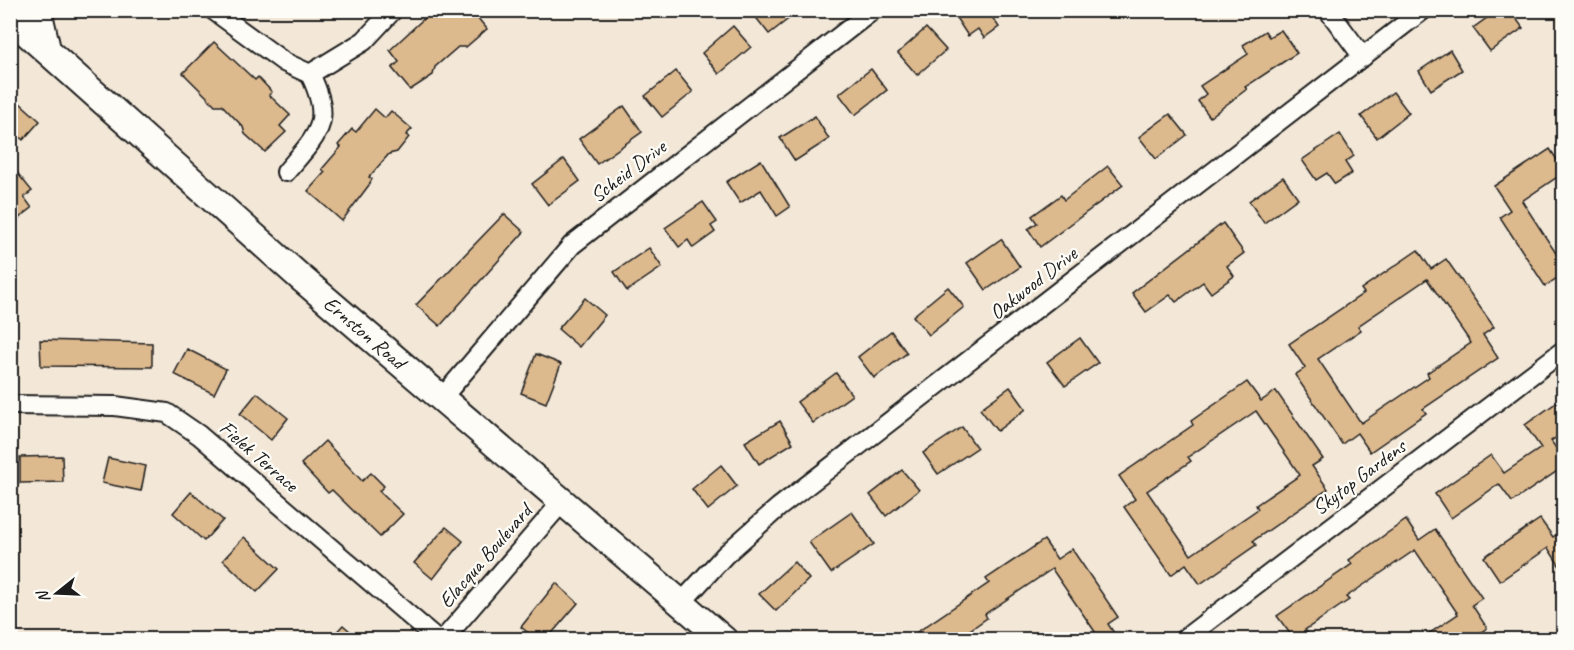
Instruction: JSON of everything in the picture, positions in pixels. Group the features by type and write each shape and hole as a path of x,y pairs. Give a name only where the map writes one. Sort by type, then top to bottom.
{"street":[{"path":"38,10 47,49"},
{"path":"213,10 285,62 310,74 320,95 322,115 317,135 286,172"},
{"path":"310,74 364,41 393,10"},
{"name":"Scheid Drive","path":"441,399 572,245 873,10"},
{"path":"1328,10 1363,57"},
{"name":"Oakwood Drive","path":"681,603 725,555 779,507 1423,10"},
{"name":"Ernston Road","path":"10,18 301,278 724,639"},
{"name":"Skytop Gardens","path":"1183,639 1563,350"},
{"name":"Fielek Terrace","path":"10,405 115,406 166,413 200,435 440,639"},
{"name":"Elacqua Boulevard","path":"440,639 562,502"}],"building":[{"path":"433,10 471,10 487,29 466,47 458,47 435,67 433,75 410,90 392,68 399,62 390,50"},
{"path":"750,10 800,10 769,34"},
{"path":"951,10 987,10 999,27 984,38 978,29 968,36"},
{"path":"1498,10 1510,10 1523,28 1490,51 1473,28"},
{"path":"733,26 751,47 719,74 702,53"},
{"path":"926,28 946,50 917,75 898,53"},
{"path":"1281,30 1297,53 1245,87 1247,89 1210,117 1198,101 1206,94 1200,86 1248,54 1243,45 1265,31 1269,37"},
{"path":"214,42 255,80 258,77 272,92 269,95 290,115 280,126 286,132 265,152 245,134 243,127 222,105 215,105 183,73"},
{"path":"1450,50 1462,70 1431,90 1419,71"},
{"path":"871,69 887,90 855,115 839,94"},
{"path":"676,71 693,92 662,117 645,96"},
{"path":"1393,92 1409,113 1377,138 1361,116"},
{"path":"10,94 40,121 23,140 10,128"},
{"path":"624,106 642,132 597,164 579,139"},
{"path":"375,109 385,118 391,111 412,129 406,135 409,137 397,152 389,154 369,177 372,179 369,185 342,221 308,191 325,172 322,169 341,147 338,145 352,129 356,132"},
{"path":"1170,114 1187,135 1156,159 1139,137"},
{"path":"815,116 829,139 795,161 780,138"},
{"path":"1340,134 1354,156 1345,162 1352,173 1335,184 1327,173 1316,180 1302,160"},
{"path":"1550,149 1563,169 1563,173 1522,201 1563,264 1563,274 1545,286 1500,217 1510,210 1494,186"},
{"path":"564,159 580,181 548,205 532,184"},
{"path":"761,160 790,207 777,216 761,190 740,203 726,182"},
{"path":"10,164 32,191 24,197 32,208 10,225"},
{"path":"1108,166 1123,185 1040,247 1028,229 1037,223 1032,216 1061,195 1064,200"},
{"path":"1283,177 1298,198 1264,223 1249,201"},
{"path":"703,202 717,222 711,226 715,232 693,248 688,240 679,247 665,228"},
{"path":"504,214 524,232 440,326 416,305"},
{"path":"1223,223 1244,253 1227,266 1234,276 1211,293 1203,282 1176,302 1170,295 1146,312 1132,293"},
{"path":"1001,239 1020,267 986,290 967,263"},
{"path":"649,248 662,267 627,291 614,272"},
{"path":"1418,250 1431,269 1446,259 1494,327 1483,335 1498,358 1423,409 1426,413 1370,452 1357,433 1342,444 1295,375 1305,368 1289,344 1364,293 1361,289","holes":["1427,279 1471,343 1427,373 1429,377 1361,423 1318,359 1361,330 1358,326"]},
{"path":"948,287 964,307 929,335 913,316"},
{"path":"585,298 605,315 579,347 558,329"},
{"path":"891,331 907,353 874,378 858,357"},
{"path":"1080,338 1098,363 1065,386 1047,362"},
{"path":"40,340 152,343 152,367 41,366"},
{"path":"187,349 226,369 214,394 174,374"},
{"path":"536,354 561,364 546,403 521,393"},
{"path":"836,373 852,395 813,423 797,402"},
{"path":"1247,382 1261,401 1276,391 1323,459 1312,466 1328,489 1253,541 1256,545 1200,584 1186,564 1171,575 1124,507 1135,499 1119,476 1193,425 1191,421","holes":["1256,411 1300,475 1256,505 1258,509 1191,555 1147,491 1191,461 1188,457"]},
{"path":"1010,387 1026,409 997,431 980,409"},
{"path":"257,393 288,418 271,440 240,414"},
{"path":"1563,398 1563,433 1551,441 1563,458 1563,467 1512,502 1499,484 1451,518 1435,494 1491,455 1504,473 1541,448 1525,425"},
{"path":"780,421 793,443 759,464 745,442"},
{"path":"962,427 977,448 938,474 923,453"},
{"path":"325,441 362,481 371,473 384,486 379,491 403,514 380,537 332,490 328,493 301,464"},
{"path":"62,456 63,482 20,483 20,457"},
{"path":"108,458 146,466 141,491 102,483"},
{"path":"721,465 737,486 708,510 692,489"},
{"path":"902,470 919,490 886,516 870,495"},
{"path":"191,492 223,520 204,541 173,513"},
{"path":"852,512 874,544 831,573 809,542"},
{"path":"1540,519 1553,537 1563,530 1563,571 1548,548 1500,581 1484,557"},
{"path":"1406,520 1419,540 1435,529 1482,598 1472,605 1487,628 1471,639 1421,639 1458,614 1415,550 1346,597 1349,600 1305,630 1312,639 1294,639 1277,616 1352,564 1349,560"},
{"path":"446,527 463,541 433,579 414,563"},
{"path":"244,537 279,569 257,592 223,560"},
{"path":"1044,540 1057,559 1072,549 1118,617 1108,624 1118,639 1100,639 1052,569 985,614 987,618 957,639 907,639 989,583 986,579"},
{"path":"794,562 809,579 776,611 759,594"},
{"path":"556,583 578,603 547,639 536,639 521,627"},
{"path":"343,625 359,639 330,639"}]}
